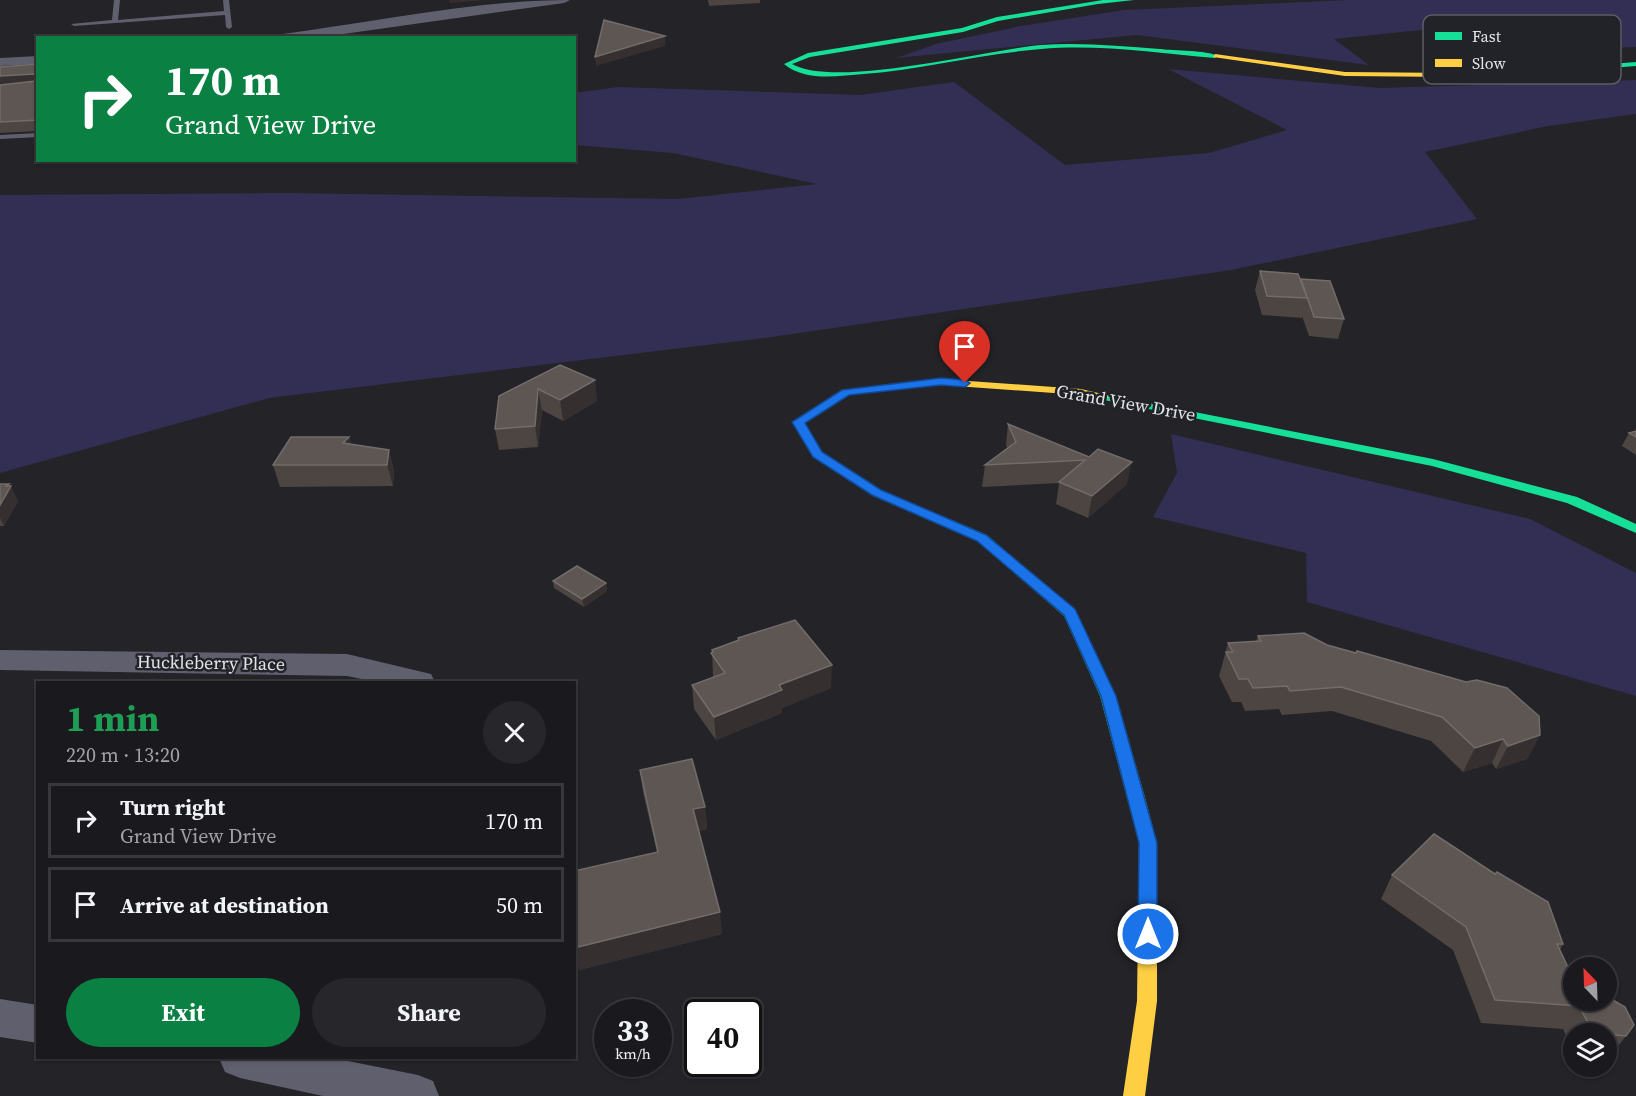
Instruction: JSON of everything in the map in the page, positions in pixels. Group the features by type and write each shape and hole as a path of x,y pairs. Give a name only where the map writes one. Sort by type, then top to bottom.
{"street":[{"path":"299,36 471,10 564,0"},
{"path":"1131,0 1098,2 997,19 963,30 808,55 787,64 797,71 819,75 870,72 1044,47 1107,47 1211,56 1345,74 1423,75"},
{"path":"0,62 36,60"},
{"path":"1621,65 1636,64"},
{"name":"Grand View Drive","path":"1134,1096 1147,1001 1148,843 1108,696 1070,613 982,538 877,493 817,454 798,422 846,392 930,383 1081,392 1433,463 1572,500 1636,529"},
{"name":"Huckleberry Place","path":"0,660 347,664 416,681"},
{"path":"0,1018 36,1024"},
{"path":"251,1059 326,1066 418,1096"}],"lane":[{"path":"116,21 117,0"},
{"path":"226,0 229,27"},
{"path":"74,24 227,13"},
{"path":"0,137 36,135"}],"shaded area":[{"path":"1350,0 1636,0 1636,47 1621,48 1621,15 1423,15 1423,30 1334,39 1369,65 1137,35 896,58 936,44 1021,26 1124,10"},
{"path":"1168,69 1380,88 1508,84 1621,84 1621,80 1636,80 1636,114 1548,126 1425,152 1477,219 1231,270 772,337 269,398 0,473 0,195 289,193 678,199 817,184 673,153 576,145 576,93 618,87 860,95 954,82 1065,165 1209,153 1287,130"},
{"path":"1171,434 1530,519 1636,573 1636,696 1307,602 1306,553 1153,517 1177,473"}],"building":[{"path":"604,20 665,36 595,57"},
{"path":"36,64 36,76 34,74 0,76 0,67"},
{"path":"36,81 36,120 0,122 0,85"},
{"path":"1260,271 1298,274 1307,298 1267,296"},
{"path":"1301,279 1330,281 1344,319 1314,317"},
{"path":"560,365 595,380 560,400 538,389 535,426 495,429 499,396"},
{"path":"1008,424 1089,457 1098,449 1132,462 1092,496 1059,482 1085,460 985,465 1016,442"},
{"path":"291,437 349,437 343,443 389,450 387,465 273,465"},
{"path":"0,484 11,486 0,505"},
{"path":"577,566 606,583 582,599 553,581"},
{"path":"795,620 832,665 779,685 782,690 714,717 692,685 725,673 711,653 712,650 739,640 738,638"},
{"path":"1304,633 1327,645 1356,653 1357,651 1466,682 1477,680 1507,688 1539,716 1540,735 1508,746 1503,739 1475,748 1442,717 1341,687 1290,691 1287,686 1253,688 1248,679 1239,679 1226,652 1233,652 1228,643 1261,641 1258,636"},
{"path":"692,759 705,807 693,809 720,912 576,948 576,871 658,852 640,770"},
{"path":"1434,834 1495,874 1497,872 1548,902 1563,944 1557,944 1563,957 1563,1005 1495,1000 1466,927 1392,875"},
{"path":"1617,1002 1625,1007 1634,1025 1626,1036 1617,1035 1617,1023 1590,1023 1582,1011 1617,1011"}],"traffic: fast":[{"path":"1131,0 1098,2 997,19 963,30 808,55 787,64 795,69 814,74 842,74 907,68 1020,49 1063,46 1107,47 1215,56"},
{"path":"1621,65 1636,64"},
{"path":"899,386 846,392 798,422 817,454 877,493 982,538 1070,613 1108,696 1135,794"},
{"path":"1103,397 1433,463 1572,500 1636,529"}],"traffic: slow":[{"path":"1215,56 1345,74 1423,75"},
{"path":"899,386 941,382 1081,392 1103,397"},
{"path":"1134,1096 1147,1001 1148,843 1135,794"}],"route":[{"path":"965,383 941,382 846,392 798,422 817,454 877,493 982,538 1070,613 1108,696 1148,843 1148,934"}]}
